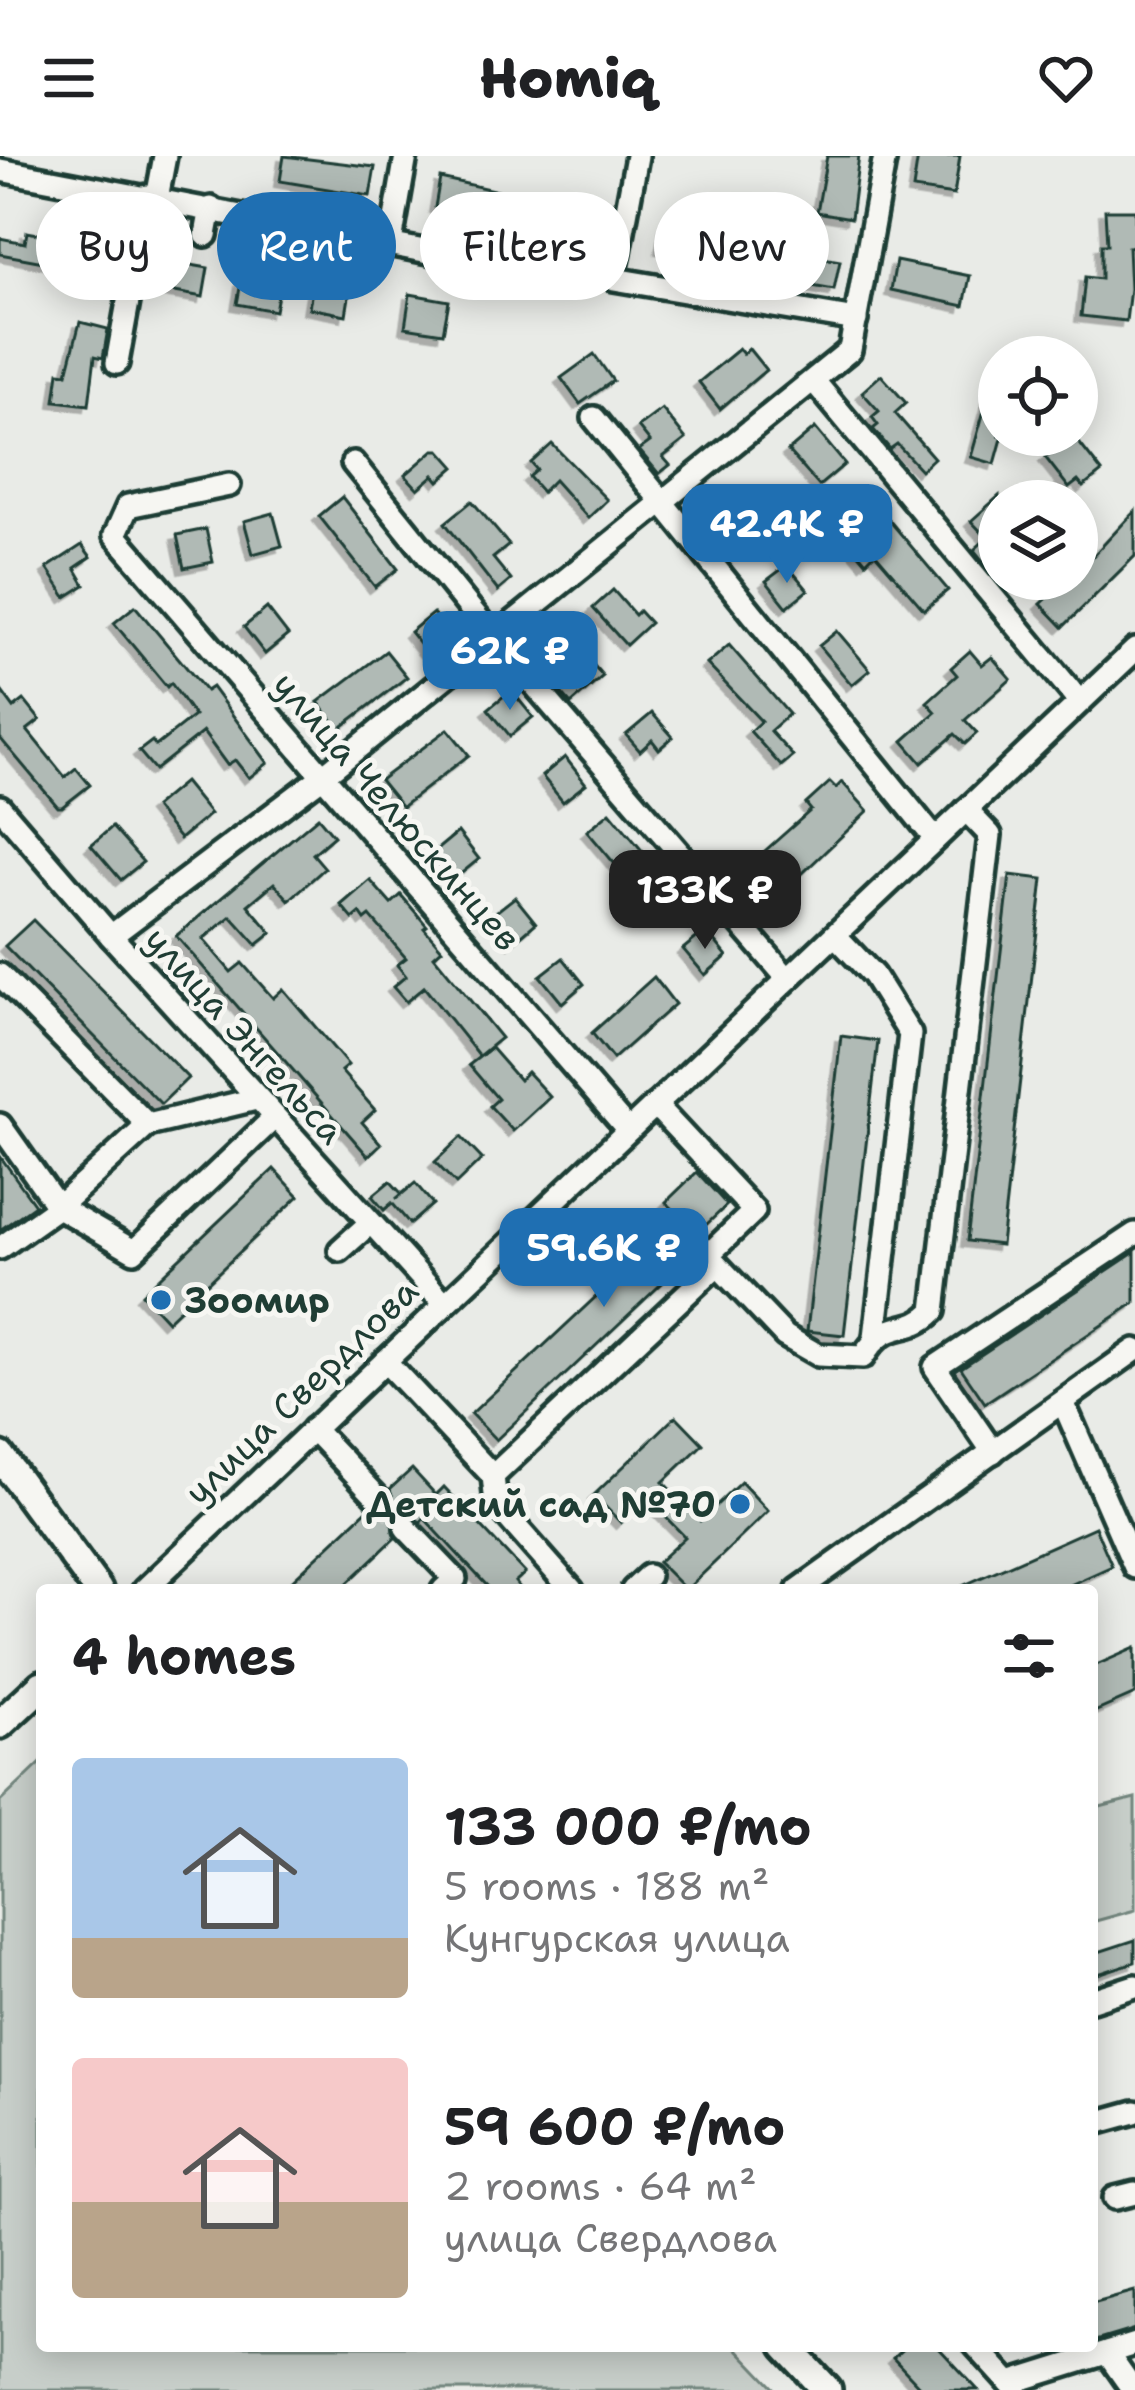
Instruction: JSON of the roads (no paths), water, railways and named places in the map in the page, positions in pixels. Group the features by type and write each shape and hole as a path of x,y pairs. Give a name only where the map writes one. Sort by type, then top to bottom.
{"main road":[{"path":"0,1456 94,1584"},
{"path":"0,1724 36,1690"},
{"path":"792,2352 827,2390"}],"street":[{"path":"153,192 164,156"},
{"path":"396,213 406,156"},
{"path":"637,156 614,279 856,320"},
{"path":"111,936 323,776 850,350 886,156"},
{"path":"0,170 124,192"},
{"path":"193,205 217,209"},
{"path":"206,235 211,208"},
{"path":"117,363 130,300"},
{"path":"814,381 1080,702"},
{"path":"594,418 935,839"},
{"path":"353,463 494,638 788,979"},
{"name":"улица Челюскинцев","path":"229,485 128,506 115,536 628,1130"},
{"name":"улица Свердлова","path":"150,1584 1135,650"},
{"name":"улица Энгельса","path":"0,807 256,1099 445,1304"},
{"path":"875,1337 888,1329 922,1322 934,1311 990,835 966,810"},
{"path":"655,1105 754,1210 708,1255 785,1336 818,1355 863,1357 875,1337 910,1034 873,975 835,935"},
{"path":"0,975 148,1125"},
{"path":"0,1248 58,1207 148,1125 256,1099"},
{"path":"0,1125 58,1207 134,1251 274,1118"},
{"path":"340,1250 370,1222"},
{"path":"993,1452 935,1367 1135,1234"},
{"path":"493,1476 717,1264"},
{"path":"806,1584 1133,1357"},
{"path":"385,1361 493,1476 496,1504 567,1584"},
{"path":"1064,1402 1135,1567"},
{"path":"313,1430 379,1499"},
{"path":"406,1528 455,1579 450,1584"},
{"path":"1098,1998 1135,1986"},
{"path":"1098,2122 1135,2112"},
{"path":"982,2352 1013,2386 1135,2344"},
{"path":"1107,2353 1133,2390"}],"tunnel":[{"path":"379,1499 406,1528"}],"place":[{"name":"Зоомир","path":"161,1300"},
{"name":"Детский сад №70","path":"740,1504"}]}
